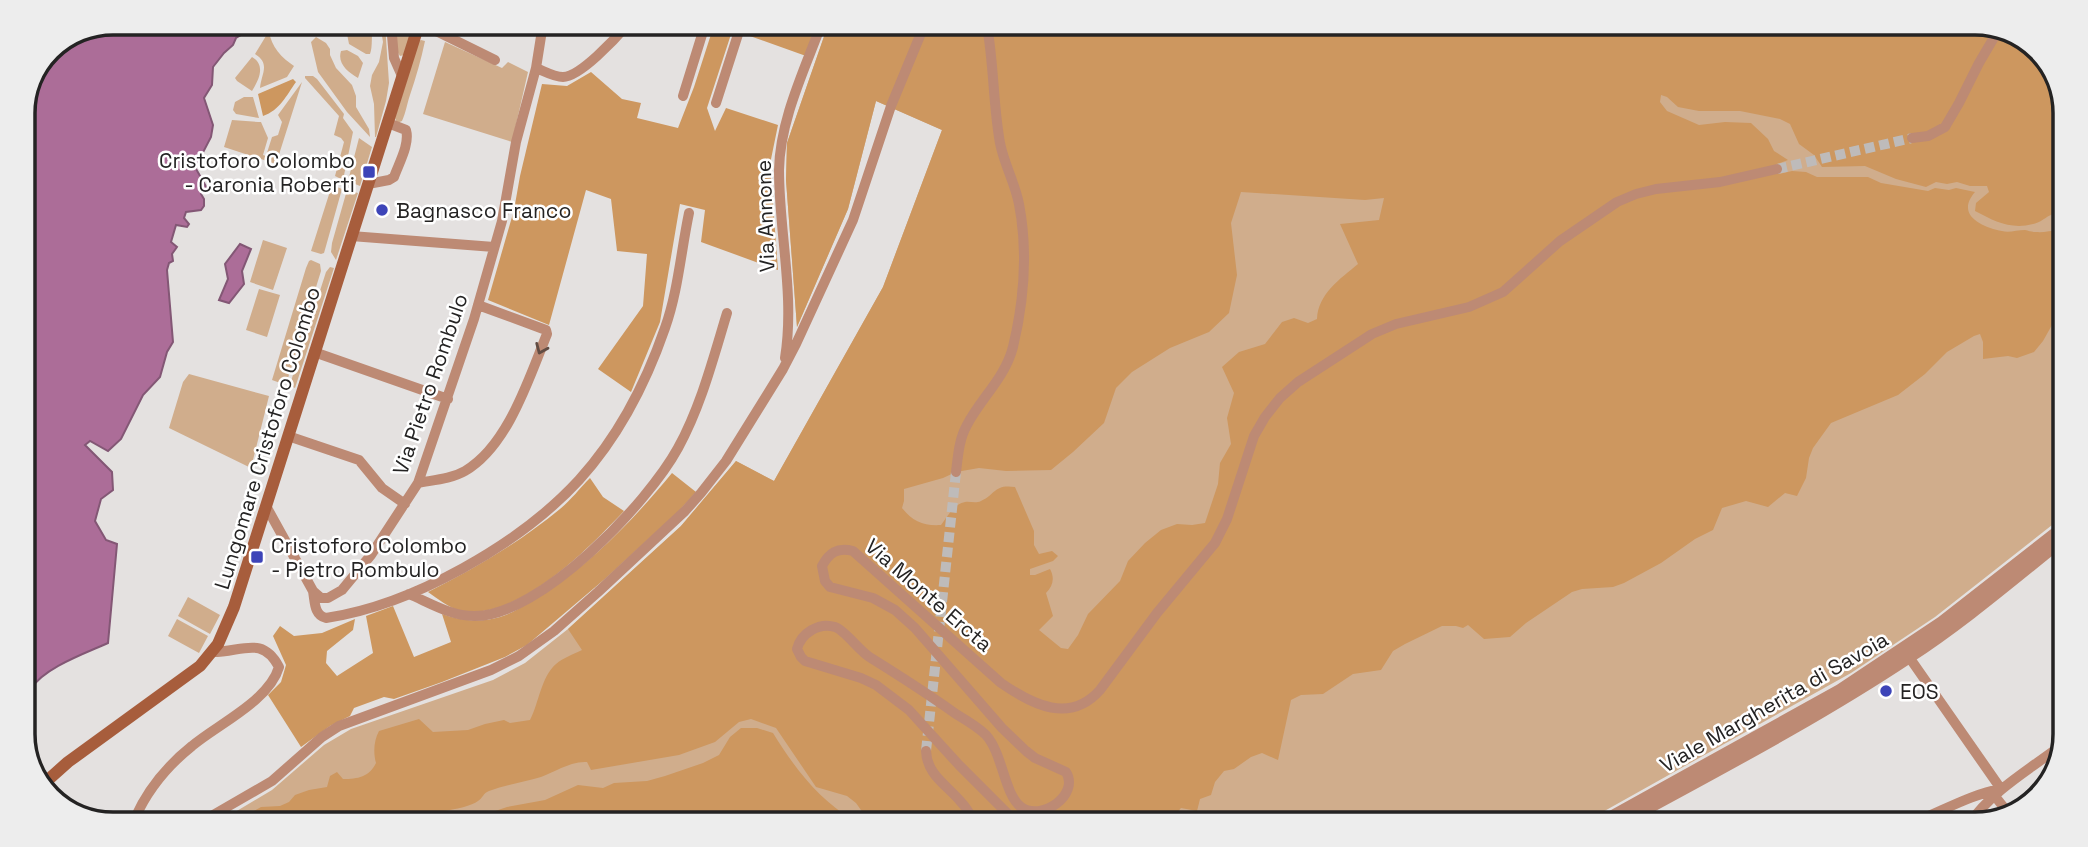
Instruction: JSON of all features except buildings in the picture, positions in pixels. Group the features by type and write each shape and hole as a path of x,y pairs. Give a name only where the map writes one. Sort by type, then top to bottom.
{"main road":[{"name":"Lungomare Cristoforo Colombo","path":"49,779 68,762 191,674 213,652 223,636 417,35"}],"street":[{"path":"392,35 394,58 402,76"},
{"path":"444,35 495,60"},
{"name":"Via Pietro Rombulo","path":"313,591 321,598 328,598 342,590 371,555 418,483 448,399 494,247 507,199 520,125 536,68 541,35"},
{"path":"536,68 556,76 571,75 604,50 617,35"},
{"path":"683,96 702,35"},
{"path":"716,103 738,35"},
{"name":"Via Annone","path":"783,369 788,318 781,225 781,145 790,110 817,35"},
{"path":"218,812 272,781 322,737 339,726 491,670 519,656 545,638 663,532 702,493 726,461 783,369 853,220 889,112 920,35"},
{"path":"956,472 960,445 967,424 1000,377 1012,352 1025,264 1019,203 998,129 988,35"},
{"path":"1912,138 1928,136 1945,127 1994,37"},
{"path":"368,184 394,177 406,142 406,130 388,123"},
{"name":"Via Monte Ercta","path":"1006,812 917,718 891,695 861,678 815,665 801,657 797,649 802,637 819,627 841,630 869,657 984,733 998,754 1013,796 1020,806 1031,811 1046,809 1068,791 1070,781 1066,772 1026,751 1002,728 915,628 895,610 873,598 830,587 825,581 822,566 831,554 845,549 852,551 1001,683 1020,696 1054,708 1081,706 1100,690 1157,613 1215,543 1227,519 1254,436 1280,398 1298,382 1372,334 1396,324 1469,307 1503,292 1560,241 1617,202 1656,189 1720,182 1777,169"},
{"path":"266,506 313,591 316,611 326,618 376,606 410,594 454,573 524,528 557,502 580,478 612,437 643,384 667,324 689,213"},
{"path":"351,236 494,247"},
{"path":"418,483 463,472 485,455 514,411 547,334 539,328 478,305"},
{"path":"410,594 457,615 498,613 544,588 594,548 642,499 662,475 678,449 702,393 727,313"},
{"path":"314,352 448,399"},
{"path":"288,436 359,460 376,483 405,504"},
{"name":"Viale Margherita di Savoia","path":"1620,812 1851,683 1942,622 2053,535"},
{"name":"Viale Margherita di Savoia","path":"1641,812 1846,698 1947,631 2053,547"},
{"path":"138,812 148,792 170,766 192,745 270,686 276,677 279,667 273,655 261,648 246,647 229,652 213,652"},
{"path":"1909,657 2005,806"},
{"path":"926,751 932,773 962,802 968,812"},
{"path":"1977,812 1998,792 2051,753"},
{"path":"1936,812 1980,793 1998,792"}],"shaded area":[{"path":"241,35 213,67 212,85 204,98 213,125 211,137 195,167 208,190 201,194 204,206 201,210 186,212 184,218 189,224 187,227 176,225 171,242 177,247 167,270 173,342 167,352 160,377 143,395 121,439 108,451 90,441 85,445 112,472 113,490 101,499 95,521 106,540 117,544 108,643 66,662 35,684 36,98 48,70 58,58 70,48 98,36"},
{"path":"267,35 270,35 278,52 294,66 287,77 260,88 264,65 255,54"},
{"path":"347,35 372,35 370,54 349,44"},
{"path":"382,35 386,35 389,83 375,137 374,104 370,86 383,42"},
{"path":"396,35 410,35 404,55 400,56"},
{"path":"711,35 731,35 707,108 715,131 726,108 778,125 770,164 778,270 701,242 705,210 680,204 660,322 631,392 598,369 643,306 647,254 617,251 611,199 586,190 549,325 488,300 514,210 542,84 567,86 591,72 622,99 641,103 637,118 678,128"},
{"path":"747,35 812,35 806,56"},
{"path":"825,35 1975,35 2000,39 2023,51 2037,65 2052,98 2053,524 1935,617 1851,673 1603,812 235,812 272,790 324,745 351,729 493,680 525,663 568,629 681,526 736,461 774,481 883,287 942,130 876,101 848,209 797,327 786,180 787,143"},
{"path":"825,35 1990,36 2023,51 2037,65 2052,98 2053,215 2025,226 1996,221 1975,211 1976,203 1989,192 1987,186 1936,182 1926,187 1896,179 1865,166 1822,167 1814,155 1799,144 1790,124 1780,119 1740,111 1699,111 1678,107 1661,95 1660,102 1667,111 1699,125 1751,123 1768,139 1774,151 1788,160 1777,164 1779,174 1792,171 1806,172 1817,177 1868,177 1881,183 1928,191 1935,188 1956,188 1975,192 1968,207 1969,213 1979,223 2005,232 2053,230 2053,325 2034,352 2017,358 2008,356 1983,359 1980,334 1947,352 1898,395 1831,423 1813,448 1806,478 1797,496 1785,493 1768,507 1746,501 1722,508 1713,530 1624,583 1572,592 1510,637 1484,639 1468,625 1463,628 1442,626 1393,651 1381,670 1353,674 1323,694 1301,695 1291,700 1278,760 1262,753 1234,769 1224,771 1215,782 1211,795 1200,799 1197,811 1181,808 1178,812 862,812 847,796 816,787 776,728 751,719 739,722 715,742 679,755 591,770 587,762 575,763 541,777 489,791 478,801 455,809 438,812 252,812 261,807 280,806 295,795 327,787 330,776 337,772 343,779 358,778 366,774 376,763 375,746 379,731 419,719 433,732 468,730 504,720 510,723 530,720 551,669 582,650 568,629 681,526 736,461 774,481 883,287 942,130 876,101 848,209 797,327 786,180 787,143","holes":["1241,192 1365,200 1384,198 1379,220 1340,224 1358,264 1337,281 1326,295 1321,302 1317,319 1308,323 1294,318 1282,322 1265,344 1239,352 1222,367 1234,393 1227,418 1231,444 1220,463 1218,484 1205,523 1177,524 1161,530 1145,543 1128,561 1120,581 1088,614 1068,649 1061,648 1039,630 1053,616 1046,593 1053,579 1050,569 1035,575 1030,575 1030,569 1053,561 1058,556 1052,551 1039,554 1034,545 1034,531 1015,487 999,488 979,502 957,505 941,525 919,522 902,508 904,489 956,472 979,468 1006,471 1051,470 1104,423 1116,388 1132,372 1170,348 1209,332 1229,313 1237,275 1231,223"]},
{"path":"316,37 326,43 336,68 352,85 356,107 369,129 370,137 347,112 318,72 311,42"},
{"path":"421,40 425,41 418,68 402,121 397,123 395,118"},
{"path":"445,42 502,68 508,62 528,72 512,142 423,114"},
{"path":"347,50 358,56 363,63 358,78 342,64 341,51"},
{"path":"252,57 260,68 259,78 252,91 235,78"},
{"path":"305,76 317,79 344,114 343,118 353,132 343,180 335,176 344,142 334,135 339,116"},
{"path":"293,79 296,82 282,102 263,116 258,94"},
{"path":"302,82 276,164 224,147 232,120 261,122 268,138 263,155 266,156 272,137 278,135 282,122 278,115"},
{"path":"244,97 253,97 259,118 236,114 233,110 235,102"},
{"path":"359,138 372,147 360,186 350,182 349,177"},
{"path":"332,185 342,189 324,253 321,254 311,251"},
{"path":"347,190 358,193 336,260 331,252 332,243"},
{"path":"263,240 287,248 273,290 250,282"},
{"path":"240,244 251,249 242,271 244,284 229,303 219,300 228,279 225,264"},
{"path":"311,260 320,264 321,271 288,378 283,384 272,380 306,268"},
{"path":"330,267 334,268 295,388 291,386 292,378 326,272"},
{"path":"259,289 280,295 267,337 246,330"},
{"path":"189,374 269,396 251,468 169,428 183,382"},
{"path":"672,473 696,492 606,578 527,645 505,657 442,682 394,699 384,697 354,708 350,716 330,726 301,747 268,695 281,682 286,665 273,636 280,626 294,636 322,633 355,619 353,630 327,651 326,663 337,676 373,653 366,616 393,606 414,657 451,642 442,614 471,620 500,617 522,607 562,581 612,538"},
{"path":"590,478 603,497 624,511 572,562 550,579 505,605 483,611 457,610 428,592 529,533 564,505"},
{"path":"188,597 220,615 210,634 178,616"},
{"path":"177,619 208,636 199,653 168,636"},
{"path":"741,728 757,728 773,733 808,781 840,812 492,812 545,800 578,785 603,788 614,783 647,781 665,776 719,755 730,737"}],"tunnel":[{"path":"1777,169 1912,138"},
{"path":"926,751 956,472"}],"place":[{"name":"Cristoforo Colombo - Caronia Roberti","path":"369,172"},
{"name":"Bagnasco Franco","path":"382,210"},
{"name":"Cristoforo Colombo - Pietro Rombulo","path":"257,557"},
{"name":"EOS","path":"1886,691"}]}
